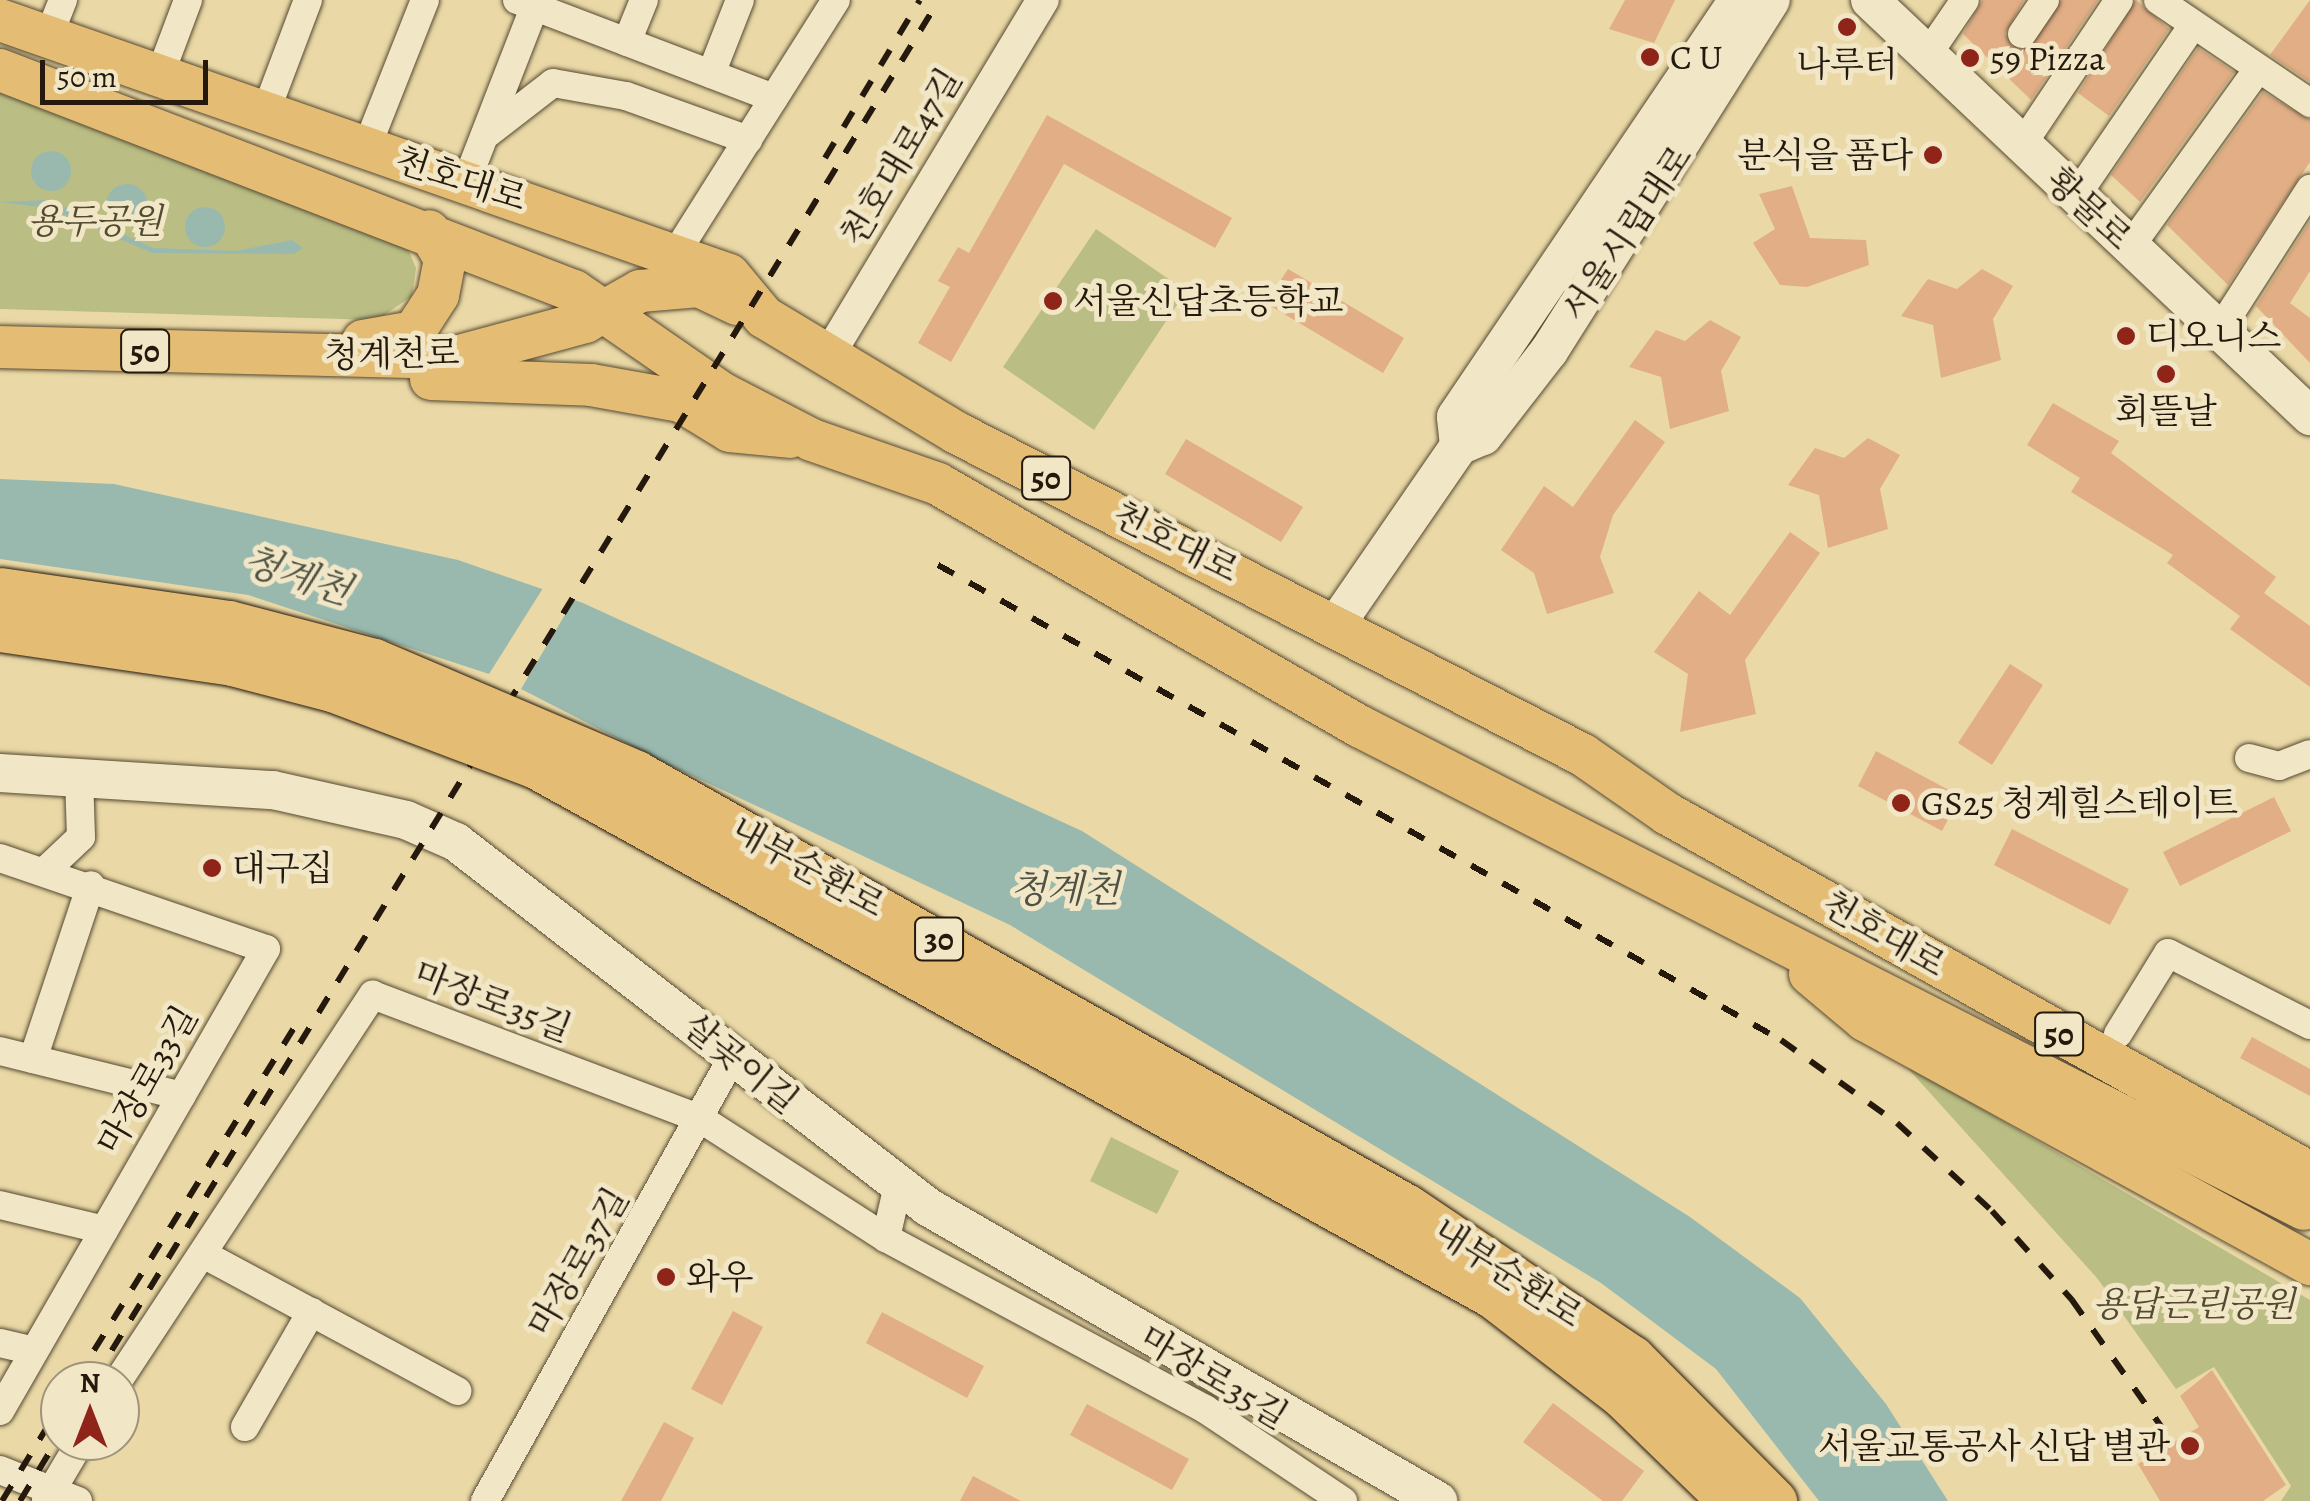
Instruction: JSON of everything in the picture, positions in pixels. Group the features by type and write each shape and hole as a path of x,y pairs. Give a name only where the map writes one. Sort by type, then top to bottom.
{"highway":[{"name":"내부순환로","path":"0,590 211,619 374,661 636,773 1407,1207 1632,1358 1774,1501"},
{"name":"내부순환로","path":"0,629 149,648 332,688 536,766 1492,1295 1623,1396 1731,1501"}],"main road":[{"name":"서울시립대로","path":"1459,446 1456,417 1738,0"},
{"name":"서울시립대로","path":"1337,623 1459,446 1484,436 1549,350 1771,0"},
{"name":"황물로","path":"1870,0 2310,416"},
{"name":"천호대로","path":"0,20 56,19 158,80 263,119 468,180 676,252 730,275 764,318 958,433 1337,623 1810,892 2307,1191"},
{"name":"천호대로","path":"0,70 429,231 606,308 723,394 812,440 938,484 1359,726 1748,922 2307,1191"},
{"path":"289,355 414,332 438,296 445,259 429,231"},
{"name":"청계천로","path":"0,346 452,358 606,308 640,291 698,286 764,318"},
{"path":"289,355 362,378 592,385 681,401 730,432 812,440"},
{"name":"살곶이길","path":"0,773 272,790 406,820 456,842 578,928 732,1058 898,1184 1438,1501"},
{"path":"1810,892 1930,932 2310,1139"},
{"path":"1748,922 1865,1020 2310,1264"}],"street":[{"path":"158,80 188,0"},
{"path":"263,119 308,0"},
{"path":"366,148 425,0"},
{"path":"627,42 644,0"},
{"path":"711,74 740,0"},
{"path":"676,252 836,0"},
{"name":"천호대로47길","path":"828,356 1043,0"},
{"path":"1928,54 1965,0"},
{"path":"2022,34 2046,0"},
{"path":"2022,145 2119,0"},
{"path":"2158,0 2310,103"},
{"path":"468,180 530,2 774,98"},
{"path":"2076,196 2192,25"},
{"path":"2130,246 2257,70"},
{"path":"487,134 553,83 626,96 748,140"},
{"path":"2219,331 2310,189"},
{"path":"2249,758 2279,766 2310,754"},
{"path":"44,872 81,837 79,778"},
{"name":"마장로33길","path":"0,858 91,885 266,949 0,1411"},
{"path":"32,1059 91,885"},
{"path":"2118,1034 2168,953 2310,1025"},
{"name":"마장로35길","path":"132,1361 373,995 701,1120 886,1238 1205,1409 1342,1501"},
{"path":"0,1051 182,1096"},
{"name":"마장로37길","path":"485,1501 701,1120 732,1058"},
{"path":"886,1238 898,1184"},
{"path":"0,1204 104,1230"},
{"path":"204,1254 458,1391"},
{"path":"245,1427 311,1312"},
{"path":"0,1343 34,1351"},
{"path":"0,1470 59,1496 73,1461"}],"green space":[{"name":"용두공원","path":"0,90 404,240 416,268 412,296 377,320 0,309"},
{"path":"1096,229 1186,291 1094,430 1003,367"},
{"name":"용답근린공원","path":"1903,1063 2310,1300 2310,1501 2281,1501 2291,1486 2214,1367 2176,1389 2097,1278"},
{"path":"1111,1137 1179,1171 1157,1214 1090,1181"}],"water":[{"path":"51,151 65,157 71,171 65,185 51,191 37,185 31,171 37,157"},
{"path":"127,184 142,190 148,205 142,220 127,226 112,220 106,205 112,190"},
{"path":"49,200 153,248 236,251 292,240 303,248 294,254 152,253 49,208 0,202"},
{"path":"205,207 219,213 225,227 219,241 205,247 191,241 185,227 191,213"},
{"name":"청계천","path":"0,479 114,484 458,560 583,603 1082,831 1690,1217 1800,1298 1886,1404 1948,1501 1819,1501 1716,1369 1601,1283 1010,925 486,679 127,578 0,568"}],"pier":[{"path":"0,559 248,595 489,674 545,585 576,596 521,689 802,833 484,684 126,583 0,573"}],"building":[{"path":"1625,0 1675,0 1654,43 1609,29"},
{"path":"1982,0 2024,0 2005,34 2022,51 2062,0 2098,0 2031,100 1963,34"},
{"path":"2136,0 2169,29 2109,116 2078,93"},
{"path":"2310,0 2310,82 2270,55"},
{"path":"2198,48 2234,72 2140,202 2111,175"},
{"path":"2263,92 2310,120 2310,162 2228,285 2167,225"},
{"path":"1047,115 1232,218 1215,248 1064,164 951,362 918,343 950,287 938,281 958,247 969,253"},
{"path":"1792,186 1810,238 1866,240 1869,265 1807,287 1780,285 1753,243 1775,229 1759,194"},
{"path":"2310,221 2310,271 2290,303 2310,318 2310,363 2256,306"},
{"path":"1288,269 1404,338 1383,373 1266,303"},
{"path":"1982,269 2013,286 1993,319 2001,360 1941,378 1933,325 1901,316 1928,279 1957,289"},
{"path":"1710,320 1741,337 1721,371 1729,411 1670,429 1661,377 1629,367 1656,330 1685,341"},
{"path":"2053,403 2119,441 2111,453 2276,577 2264,593 2310,626 2310,687 2230,629 2240,616 2167,563 2173,555 2071,492 2080,478 2027,445"},
{"path":"1635,420 1665,442 1613,515 1600,557 1614,593 1547,614 1534,573 1501,550 1544,486 1573,507"},
{"path":"1868,438 1900,455 1880,489 1888,529 1828,548 1819,495 1788,485 1815,448 1844,458"},
{"path":"1186,439 1303,507 1281,542 1165,474"},
{"path":"1790,532 1820,553 1745,660 1756,714 1680,732 1688,674 1654,652 1699,591 1730,615"},
{"path":"2010,664 2043,685 1992,765 1958,743"},
{"path":"1876,751 1960,796 1942,831 1858,786"},
{"path":"2274,797 2291,831 2180,886 2163,852"},
{"path":"2012,829 2129,889 2110,925 1994,865"},
{"path":"2252,1037 2310,1069 2310,1096 2240,1058"},
{"path":"733,1311 763,1327 722,1405 691,1389"},
{"path":"882,1312 984,1366 967,1398 866,1343"},
{"path":"2212,1370 2286,1485 2263,1501 2160,1501 2138,1464 2199,1427 2180,1396"},
{"path":"1553,1403 1644,1471 1622,1501 1603,1501 1523,1442"},
{"path":"1087,1404 1189,1459 1172,1490 1070,1435"},
{"path":"664,1422 694,1438 661,1501 621,1501"},
{"path":"973,1476 1021,1501 960,1501"}],"railway":[{"path":"825,158 920,0"},
{"path":"105,1361 939,0"},
{"path":"938,565 1781,1040 1897,1123 1992,1211 2072,1300 2172,1442"},
{"path":"87,1361 296,1025"},
{"path":"2,1501 40,1439"},
{"path":"20,1501 44,1461"}],"place":[{"name":"나루터","path":"1847,27"},
{"name":"C U","path":"1650,57"},
{"name":"59 Pizza","path":"1970,58"},
{"name":"분식을 품다","path":"1933,155"},
{"name":"서울신답초등학교","path":"1053,301"},
{"name":"디오니스","path":"2126,336"},
{"name":"회뜰날","path":"2166,374"},
{"name":"GS25 청계힐스테이트","path":"1901,803"},
{"name":"대구집","path":"212,868"},
{"name":"와우","path":"666,1277"},
{"name":"서울교통공사 신답 별관","path":"2190,1446"}]}
